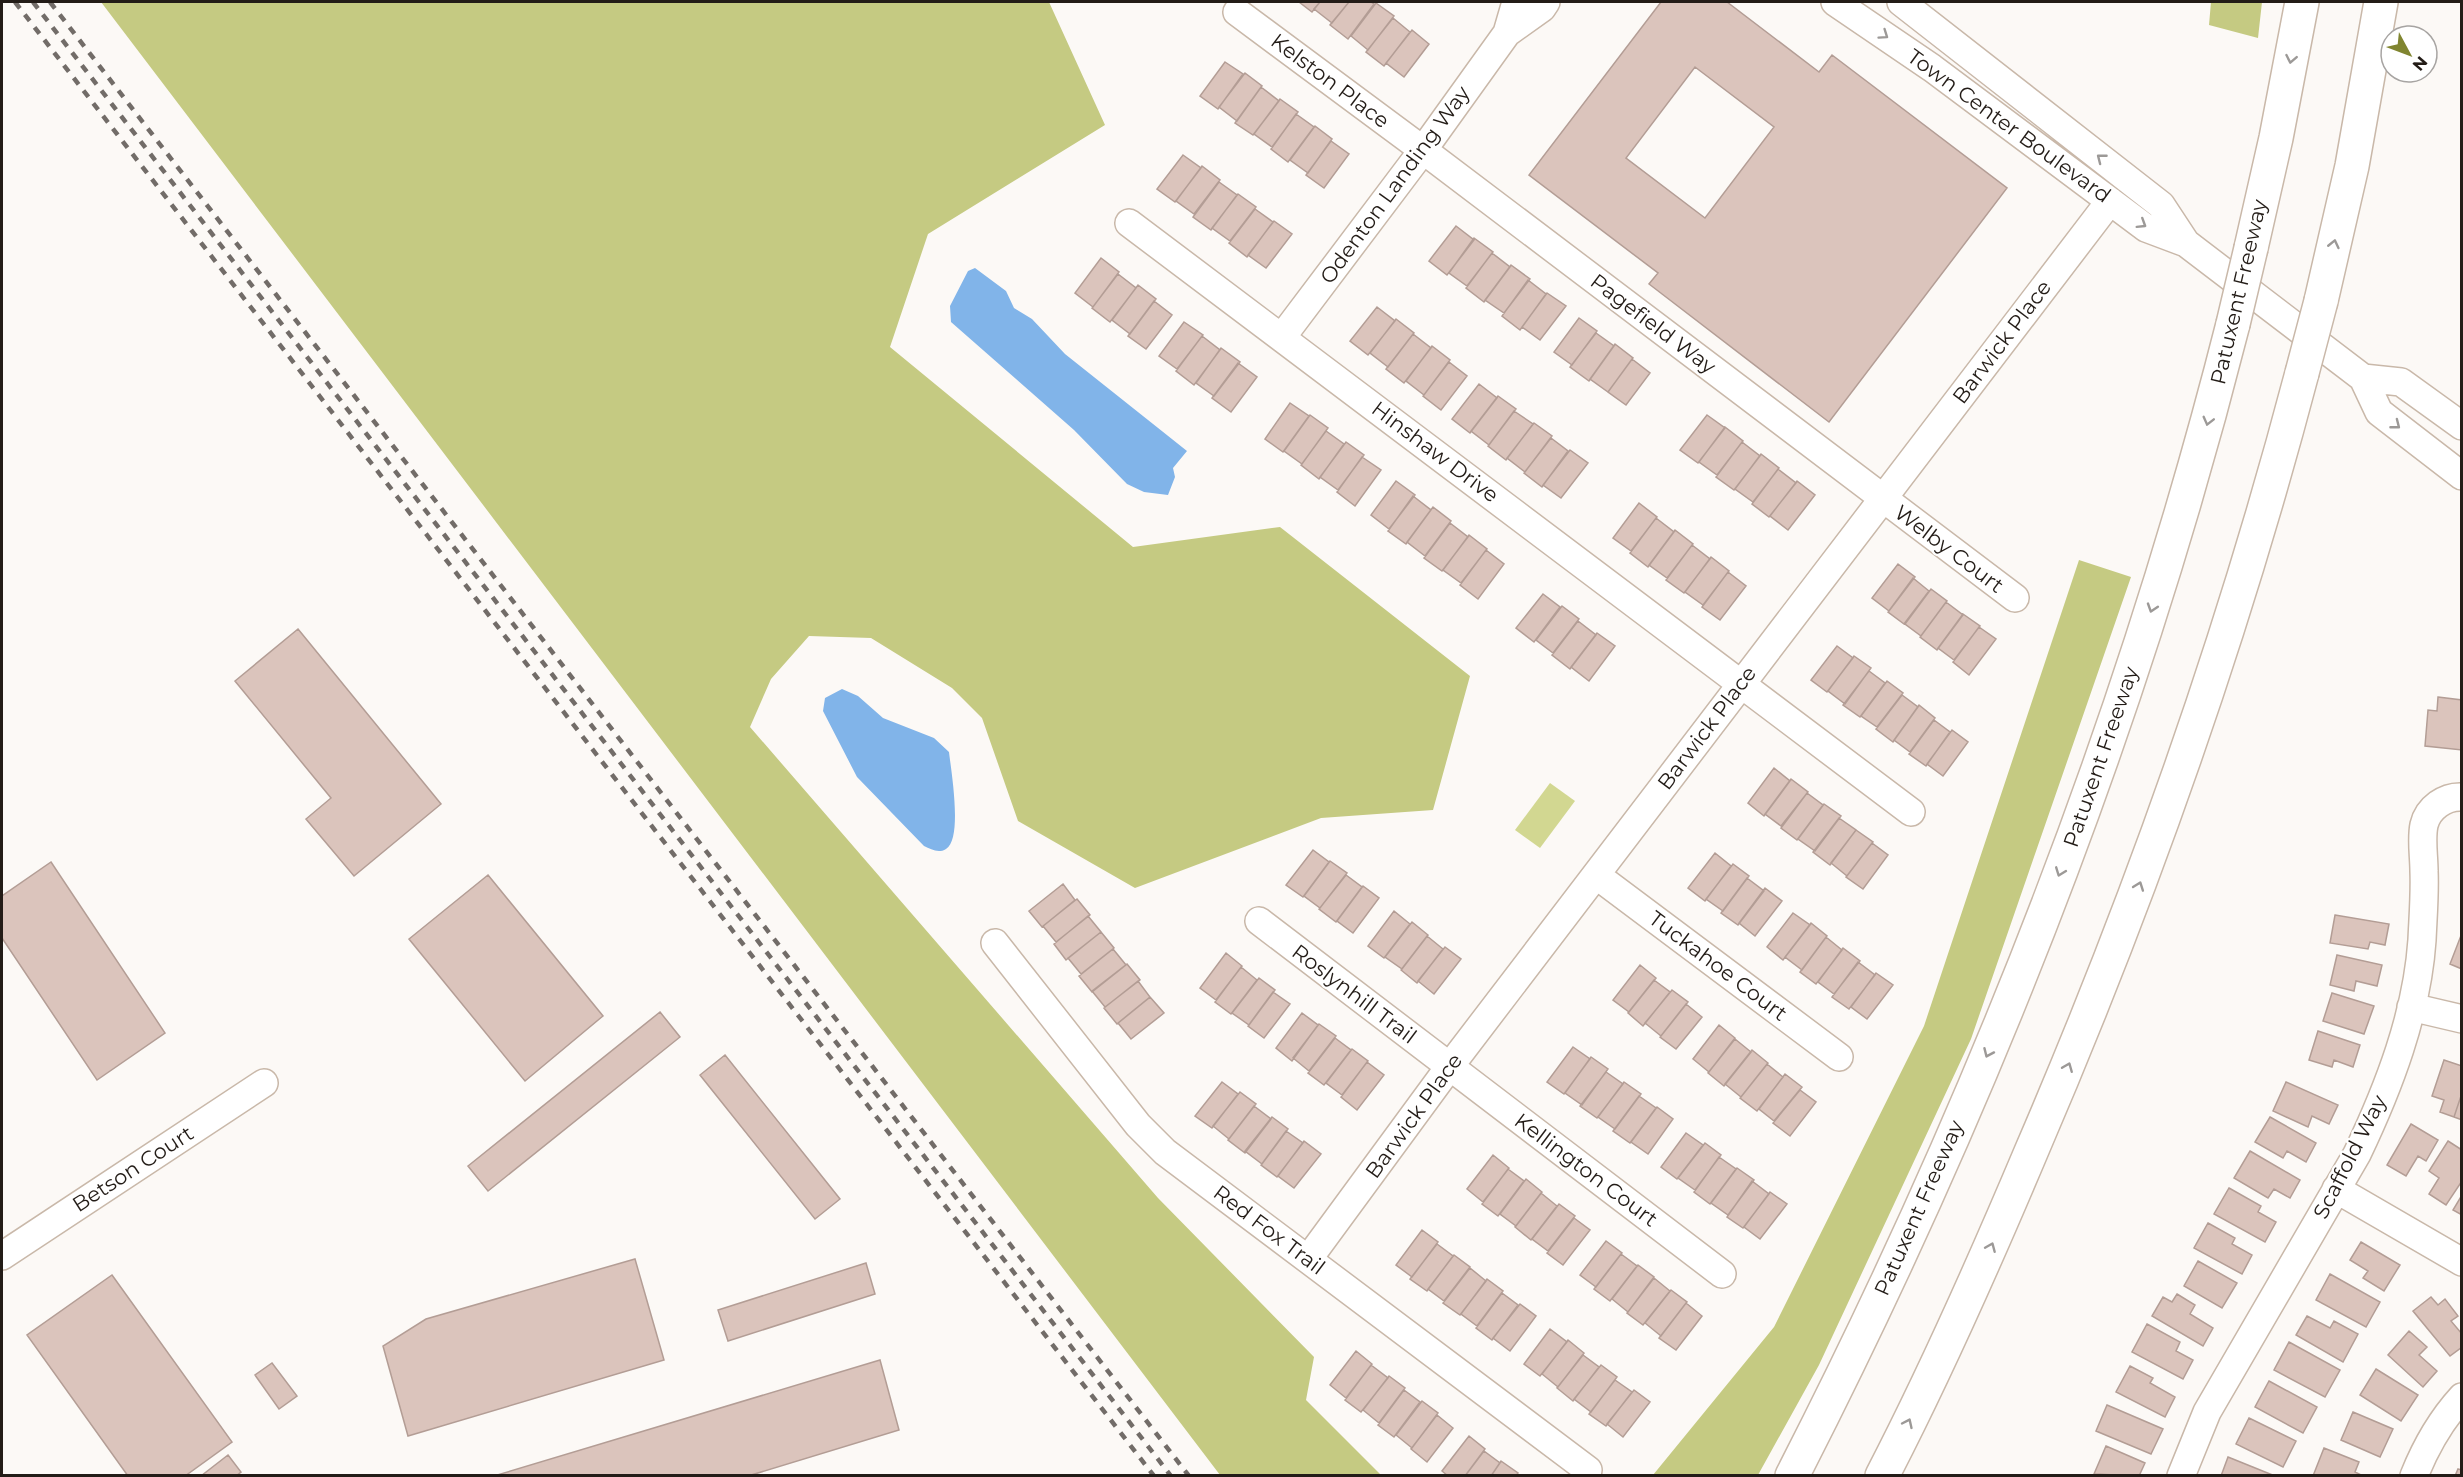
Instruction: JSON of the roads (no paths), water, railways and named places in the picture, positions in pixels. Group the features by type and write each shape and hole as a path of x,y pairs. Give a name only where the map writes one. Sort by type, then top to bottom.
{"highway":[{"name":"Patuxent Freeway","path":"1792,1476 1913,1227 1993,1042 2062,868 2118,712 2171,549 2233,324 2276,138 2302,2"},
{"path":"1882,1476 1981,1271 2064,1076 2135,898 2191,740 2275,477 2321,301 2352,166 2381,2"}],"street":[{"name":"Odenton Landing Way","path":"1507,33 1516,2"},
{"name":"Odenton Landing Way","path":"1282,337 1423,150 1507,33 1542,8 1546,2"},
{"name":"Town Center Boulevard","path":"1835,2 1932,68 2146,228 2186,243 2363,378 2379,412 2462,476"},
{"name":"Town Center Boulevard","path":"1901,2 2161,205 2186,243"},
{"name":"Kelston Place","path":"1237,12 1423,150"},
{"name":"Pagefield Way","path":"1423,150 1882,499"},
{"name":"Barwick Place","path":"1309,1258 1450,1066 2110,201"},
{"name":"Hinshaw Drive","path":"1129,223 1911,812"},
{"path":"2363,378 2401,382 2462,426"},
{"name":"Welby Court","path":"1882,499 2015,598"},
{"name":"Scaffold Way","path":"2181,1476 2207,1412 2357,1154 2376,1114 2411,1007 2422,942 2424,824 2431,809 2443,801 2462,797"},
{"name":"Tuckahoe Court","path":"1596,875 1839,1057"},
{"name":"Roslynhill Trail","path":"1258,921 1450,1066"},
{"name":"Red Fox Trail","path":"995,943 1109,1088 1158,1145 1588,1470"},
{"path":"2411,1007 2462,1019"},
{"name":"Kellington Court","path":"1450,1066 1722,1274"},
{"name":"Betson Court","path":"2,1256 264,1083"},
{"path":"2336,1189 2462,1262"},
{"path":"2414,1476 2431,1436 2446,1413 2462,1397"}],"water":[{"path":"975,268 1006,291 1014,308 1032,319 1065,354 1187,451 1173,468 1175,477 1168,495 1144,492 1127,484 1074,430 951,322 950,306 968,271"},
{"path":"842,689 858,696 883,718 934,738 949,752 955,819 951,843 946,849 937,851 924,846 857,777 823,711 825,698"}],"railway":[{"path":"15,2 1154,1476"},
{"path":"33,2 1171,1476"},
{"path":"50,2 1189,1476"}]}
